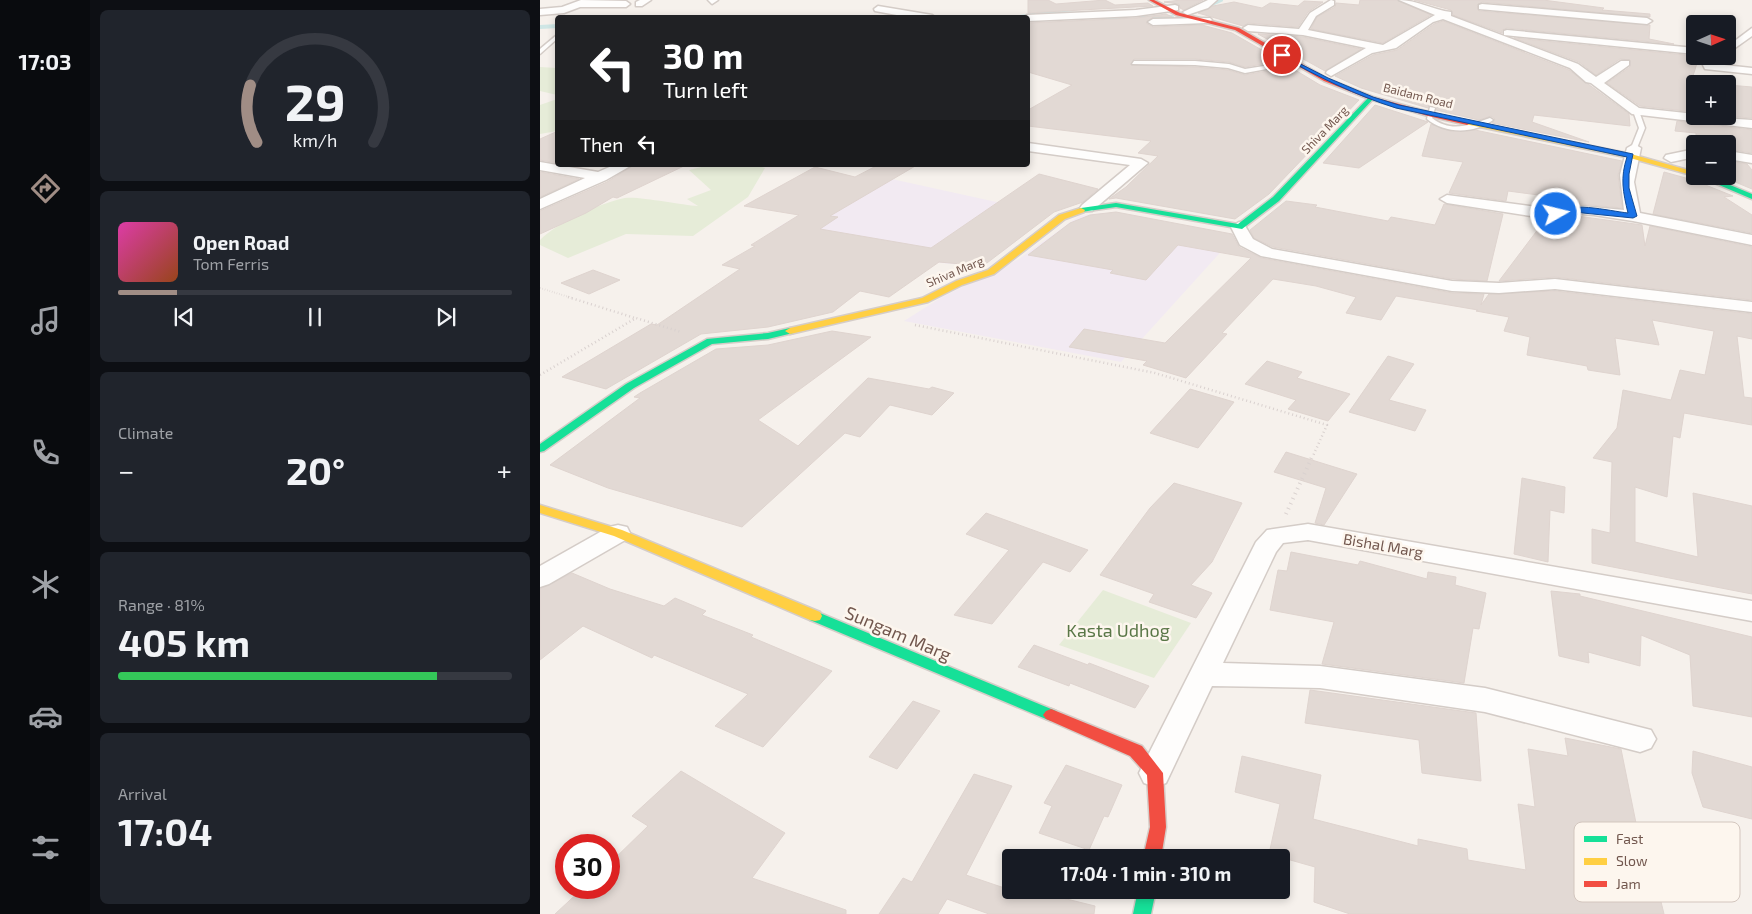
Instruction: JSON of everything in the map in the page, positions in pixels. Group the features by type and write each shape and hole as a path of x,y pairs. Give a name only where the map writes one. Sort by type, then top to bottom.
{"main road":[{"name":"Baidam Road","path":"1151,0 1238,29 1326,80 1371,98 1485,123 1671,158 1686,163"},
{"name":"Baidam Road","path":"1168,6 1248,28 1331,73 1385,96 1431,111"},
{"name":"Shiva Marg","path":"540,449 630,386 710,340 768,336 868,315 925,300 958,283 992,272 1062,217 1086,208 1116,205 1239,227 1276,199 1362,110 1371,98"},
{"name":"Baidam Road","path":"1632,152 1686,171"},
{"path":"1736,180 1752,187"},
{"path":"1723,185 1752,197"},
{"name":"Sungam Marg","path":"540,509 618,534 1136,751 1155,773"},
{"path":"1154,849 1158,827 1155,773"},
{"path":"1142,914 1145,899"}],"street":[{"path":"1187,12 1205,6 1213,0"},
{"path":"1403,0 1574,66 1590,80 1636,112 1752,124"},
{"path":"1513,0 1478,7 1647,21"},
{"path":"540,12 564,10 583,2 626,4"},
{"path":"1303,32 1306,23 1313,14 1331,3"},
{"path":"888,11 916,4"},
{"path":"1030,18 1136,13 1168,6"},
{"path":"878,9 913,15"},
{"path":"1331,73 1369,50 1392,46 1420,26 1441,16 1456,12"},
{"path":"1065,15 1099,20 1207,20"},
{"path":"1420,26 1686,50"},
{"path":"1248,28 1303,32 1383,48"},
{"path":"1736,44 1752,31"},
{"path":"1590,80 1602,80 1626,64"},
{"path":"1708,65 1709,67 1752,72"},
{"path":"1030,147 1141,163 1086,208"},
{"path":"1632,152 1625,174 1625,188 1633,216"},
{"path":"1671,158 1686,155"},
{"path":"1736,156 1752,159"},
{"path":"540,166 601,177"},
{"path":"540,205 620,167"},
{"path":"1448,200 1544,213 1556,214 1563,209 1573,209 1633,216 1752,240"},
{"path":"1239,227 1246,242 1268,253 1452,286 1499,288 1555,284 1752,307"},
{"name":"Bishal Marg","path":"1276,536 1308,532 1752,611"},
{"path":"540,578 618,534"},
{"path":"1155,773 1264,548 1276,536"},
{"path":"1203,674 1320,677 1486,700 1640,739"}],"lane":[{"path":"540,52 555,38"},
{"path":"1134,63 1195,63 1229,66 1245,71 1296,63"},
{"path":"1632,152 1642,128 1636,112"}],"path":[{"path":"540,288 710,340"},
{"path":"868,315 1155,373 1327,425 1276,536"},
{"path":"540,375 636,318"}],"shaded area":[{"path":"869,174 1047,213 1004,251 977,250 964,265 918,261 775,229"},
{"path":"1103,213 1233,236 1121,362 904,321 942,297 1019,259 1079,216"}],"green space":[{"path":"540,67 555,68 555,95 540,91"},
{"path":"555,100 555,131 540,134 540,105"},
{"path":"702,167 765,168 748,197 693,236 626,234 568,258 540,245 540,240 568,220 592,209 625,198 640,198 698,206 687,199 711,190 689,170"},
{"name":"Kasta Udhog","path":"1103,590 1191,623 1154,678 1059,645"}],"building":[{"path":"1028,0 1048,0 1056,4 1105,0 1115,5 1148,3 1153,6 1028,13"},
{"path":"1203,0 1184,10 1180,8 1179,4 1164,2"},
{"path":"1360,0 1397,0 1431,15 1383,43 1311,29 1317,17 1335,7 1336,3 1359,5"},
{"path":"1414,0 1543,0 1604,8 1602,10 1650,14 1650,17 1482,2 1477,5 1479,11 1650,25 1649,39 1674,44 1507,28 1502,30 1502,33 1453,15 1451,10"},
{"path":"1304,1 1323,2 1308,12 1298,27 1248,23 1243,26 1198,13 1213,6 1234,2 1262,8 1270,3 1298,6"},
{"path":"1166,14 1172,17 1153,17 1146,23 1153,27 1202,25 1232,33 1281,61 1245,67 1229,62 1195,59 1134,59 1131,65 1195,67 1228,70 1245,75 1290,67 1320,85 1359,100 1269,194 1235,219 1116,198 1109,199 1126,187 1158,156 1138,153 1151,141 1030,126 1030,109 1072,85 1030,73 1030,23 1136,18"},
{"path":"1443,21 1569,70 1629,114 1630,126 1534,115 1532,122 1589,142 1492,123 1495,119 1491,116 1479,120 1436,110 1435,106 1429,105 1428,108 1361,88 1335,76 1373,55 1397,50 1434,24"},
{"path":"1258,34 1303,37 1361,49 1325,71"},
{"path":"1514,38 1686,55 1686,65 1696,65 1693,75 1686,75 1686,111 1640,106 1607,83 1630,67 1630,60 1620,59 1596,75 1579,62"},
{"path":"1736,86 1752,87 1752,118 1736,117"},
{"path":"1375,105 1428,122 1359,168 1323,163"},
{"path":"1677,121 1686,122 1686,125 1710,125 1752,130 1752,153 1736,150 1736,135 1696,135 1696,133 1675,131"},
{"path":"1431,124 1450,131 1475,130 1622,161 1618,175 1622,208 1570,203 1557,205 1561,198 1508,191 1506,201 1449,193 1463,162 1422,156"},
{"path":"555,132 555,162 540,160 540,139"},
{"path":"1736,162 1747,164 1752,170 1752,189 1736,182"},
{"path":"631,167 682,167 617,198 613,197 586,213 540,234 540,211 607,182"},
{"path":"815,167 855,177 874,167 914,167 830,216 838,217 820,229 931,248 1039,174 1098,189 1083,202 1054,212 983,266 939,262 889,297 860,291 833,312 768,327 701,334 606,389 562,377 651,324 657,325 740,269 722,265 755,246 751,245 799,215 744,206"},
{"path":"540,172 579,179 540,197"},
{"path":"1664,172 1686,178 1686,185 1706,185 1733,196 1724,197 1752,215 1752,233 1653,214"},
{"path":"1286,201 1317,205 1315,207 1388,221 1391,217 1435,225 1444,204 1503,214 1487,281 1452,279 1273,247 1254,238 1250,230"},
{"path":"1116,212 1232,234 1239,247 1261,258 1452,293 1484,294 1481,305 1489,294 1555,291 1752,314 1752,339 1737,336 1744,397 1752,398 1752,425 1684,413 1680,438 1673,436 1667,497 1635,487 1635,542 1698,557 1693,493 1752,506 1752,594 1592,563 1592,529 1610,533 1612,462 1593,458 1617,428 1623,390 1671,400 1680,370 1705,375 1714,331 1652,320 1659,345 1615,338 1620,375 1588,370 1587,366 1527,355 1530,337 1504,331 1509,317 1396,296 1381,320 1346,313 1356,297 1316,286 1273,279 1222,333 1227,334 1186,378 1143,365 1147,361 1069,347 1084,329 1165,343 1251,258 1178,245 1146,280 1110,273 1113,270 1028,255 1070,223 1090,215"},
{"path":"1570,215 1642,225 1645,246 1650,226 1752,247 1752,300 1555,277 1499,281 1545,220"},
{"path":"593,270 620,280 589,294 561,283"},
{"path":"832,331 871,337 758,420 798,446 868,378 929,389 932,387 954,393 932,415 890,405 860,437 845,433 742,527 608,488 550,465 640,398 634,397 716,349 768,345"},
{"path":"1388,356 1414,364 1389,400 1426,410 1415,431 1349,412"},
{"path":"1267,361 1302,372 1297,378 1350,394 1328,421 1288,409 1296,400 1245,384"},
{"path":"1190,389 1234,402 1198,448 1150,433"},
{"path":"1286,452 1357,474 1324,525 1315,523 1326,488 1274,472"},
{"path":"1522,478 1565,487 1564,513 1550,510 1548,562 1514,554"},
{"path":"1174,483 1242,503 1212,562 1191,585 1212,593 1196,618 1149,602 1154,594 1100,575 1150,508"},
{"path":"986,513 1088,550 1070,572 1043,562 992,624 954,615 1009,550 966,534"},
{"path":"1291,552 1358,565 1360,561 1427,579 1428,572 1456,577 1455,585 1486,593 1479,629 1473,628 1464,683 1322,664 1334,622 1270,610 1278,570 1287,571"},
{"path":"572,573 610,589 664,606 675,598 706,611 702,615 753,635 751,637 832,671 763,747 715,726 748,694 654,655 652,658 583,626 540,660 540,589"},
{"path":"1551,591 1580,594 1580,596 1752,637 1752,717 1693,706 1690,655 1641,635 1640,666 1588,652 1589,663 1559,656"},
{"path":"1034,645 1088,665 1089,663 1149,686 1135,708 1070,683 1069,686 1018,667"},
{"path":"1310,690 1476,713 1481,781 1422,773 1419,740 1305,723"},
{"path":"913,701 940,711 897,769 869,757"},
{"path":"1565,738 1621,749 1636,822 1574,822 1574,902 1661,902 1664,914 1350,914 1314,902 1315,867 1290,860 1290,849 1270,849 1280,804 1235,792 1242,756 1321,775 1313,819 1418,846 1418,839 1467,849 1468,860 1526,870 1518,804 1535,807 1528,749 1568,756"},
{"path":"1693,751 1752,767 1752,819 1703,807 1692,773"},
{"path":"1066,765 1122,785 1108,817 1104,816 1089,849 1039,833 1052,806 1044,803"},
{"path":"681,771 785,833 752,878 846,910 846,914 555,914 571,899 620,899 620,853 648,826 632,816"},
{"path":"974,774 1012,786 966,875 1002,887 1002,899 1067,899 1095,906 1094,914 989,914 947,899 938,914 879,914 903,878 912,882"}],"waterway":[{"path":"1201,9 1221,0"},
{"path":"1030,15 1054,12 1126,19"},
{"path":"1142,18 1172,17"},
{"path":"540,27 555,26"}],"traffic: fast":[{"path":"1081,210 1116,205 1239,227 1276,199 1371,98"},
{"path":"1723,185 1752,197"},
{"path":"540,449 630,386 710,341 768,336 790,331"},
{"path":"815,616 1051,715"},
{"path":"1142,914 1145,899"}],"traffic: slow":[{"path":"1467,123 1631,156 1686,171"},
{"path":"790,331 925,300 959,283 991,272 1062,217 1081,210"},
{"path":"540,509 618,533 815,616"}],"traffic: jam":[{"path":"1151,0 1178,14 1237,29 1326,80 1371,98 1430,115 1467,123"},
{"path":"1051,715 1136,751 1155,773 1158,827 1154,849"}],"route":[{"path":"1282,55 1326,80 1398,107 1631,156 1625,174 1625,188 1633,216 1573,209 1563,209 1556,214"}]}
